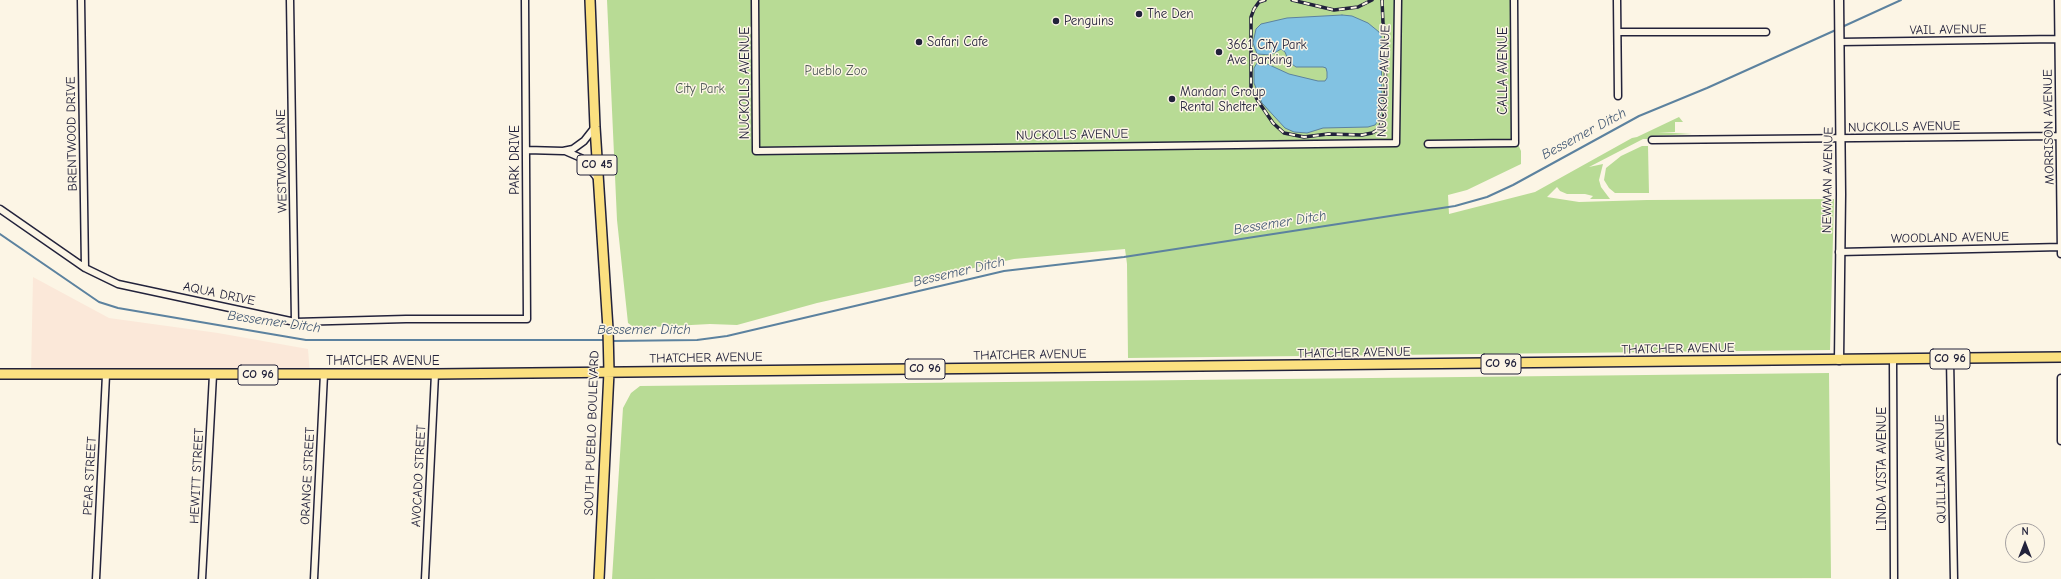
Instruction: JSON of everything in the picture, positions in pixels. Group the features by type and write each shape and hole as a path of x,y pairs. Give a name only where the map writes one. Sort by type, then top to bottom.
{"main road":[{"name":"SOUTH PUEBLO BOULEVARD","path":"590,0 595,127 608,329 609,372 599,579"},
{"name":"THATCHER AVENUE","path":"0,374 435,374 1893,360 2061,357"}],"street":[{"name":"BRENTWOOD DRIVE","path":"81,0 85,268"},
{"name":"WESTWOOD LANE","path":"290,0 295,322"},
{"name":"PARK DRIVE","path":"525,0 527,319"},
{"name":"NUCKOLLS AVENUE","path":"756,0 756,151 1396,143 1398,0"},
{"name":"CALLA AVENUE","path":"1428,144 1515,143 1514,0"},
{"path":"1617,0 1618,96"},
{"name":"NEWMAN AVENUE","path":"1839,0 1839,360"},
{"name":"MORRISON AVENUE","path":"2058,0 2061,254"},
{"path":"1618,32 1766,32"},
{"name":"VAIL AVENUE","path":"1839,42 2058,39"},
{"path":"527,150 563,151 578,147 595,127"},
{"name":"NUCKOLLS AVENUE","path":"1652,140 2060,136"},
{"path":"563,151 581,158 598,179"},
{"name":"AQUA DRIVE","path":"0,209 85,268 118,284 295,322 406,319 527,319"},
{"name":"WOODLAND AVENUE","path":"1839,252 2061,247"},
{"name":"QUILLIAN AVENUE","path":"1950,359 1954,579"},
{"name":"LINDA VISTA AVENUE","path":"1893,360 1894,579"},
{"name":"ORANGE STREET","path":"314,579 324,374"},
{"name":"AVOCADO STREET","path":"425,579 435,374"},
{"name":"PEAR STREET","path":"96,579 106,375"},
{"name":"HEWITT STREET","path":"202,579 213,375"},
{"path":"2061,378 2061,441"}],"shaded area":[{"path":"33,277 109,318 218,333 308,349 310,374 31,374"}],"green space":[{"path":"607,0 1510,0 1511,129 1521,151 1521,164 1467,190 1448,195 1449,214 1535,192 1632,138 1679,117 1683,122 1675,122 1675,132 1658,132 1692,134 1650,136 1648,139 1643,139 1589,167 1603,164 1599,180 1601,187 1610,199 1590,199 1593,196 1585,194 1567,194 1560,191 1557,187 1547,197 1579,202 1834,199 1830,350 1128,358 1127,264 1125,249 1014,259 817,303 737,325 710,324 635,328 628,323 617,220"},
{"path":"1642,146 1648,146 1649,193 1615,193 1609,188 1604,180 1606,168 1621,156"},
{"path":"1829,373 1831,578 612,579 623,408 631,393 640,386"}],"water":[{"path":"1342,15 1352,16 1368,23 1379,32 1381,36 1382,109 1380,118 1375,125 1368,127 1323,128 1307,133 1294,132 1285,128 1262,103 1254,83 1254,68 1257,63 1263,62 1289,74 1318,81 1325,81 1327,78 1326,68 1296,67 1289,62 1285,52 1281,49 1271,55 1257,54 1253,43 1256,29 1261,24 1287,18"}],"waterway":[{"name":"Bessemer Ditch","path":"1842,27 1901,0"},
{"name":"Bessemer Ditch","path":"611,341 697,340 727,336 1004,271 1124,257 1455,206 1487,197 1513,185 1639,116 1707,88 1838,29"},
{"name":"Bessemer Ditch","path":"0,234 99,302 118,308 306,340 606,340"}],"railway":[{"path":"1265,0 1259,2 1251,17 1251,88 1273,123 1284,133 1304,137 1328,134 1362,135 1372,133 1379,129 1385,112 1386,32 1383,23 1382,0"},
{"path":"1292,0 1334,10 1358,7 1372,0"}],"place":[{"name":"The Den","path":"1139,14"},
{"name":"Penguins","path":"1056,21"},
{"name":"Safari Cafe","path":"919,42"},
{"name":"3661 City Park Ave Parking","path":"1219,52"},
{"name":"Mandari Group Rental Shelter","path":"1172,99"}],"park label":[{"name":"Pueblo Zoo","path":"836,71"},
{"name":"City Park","path":"700,89"}]}
